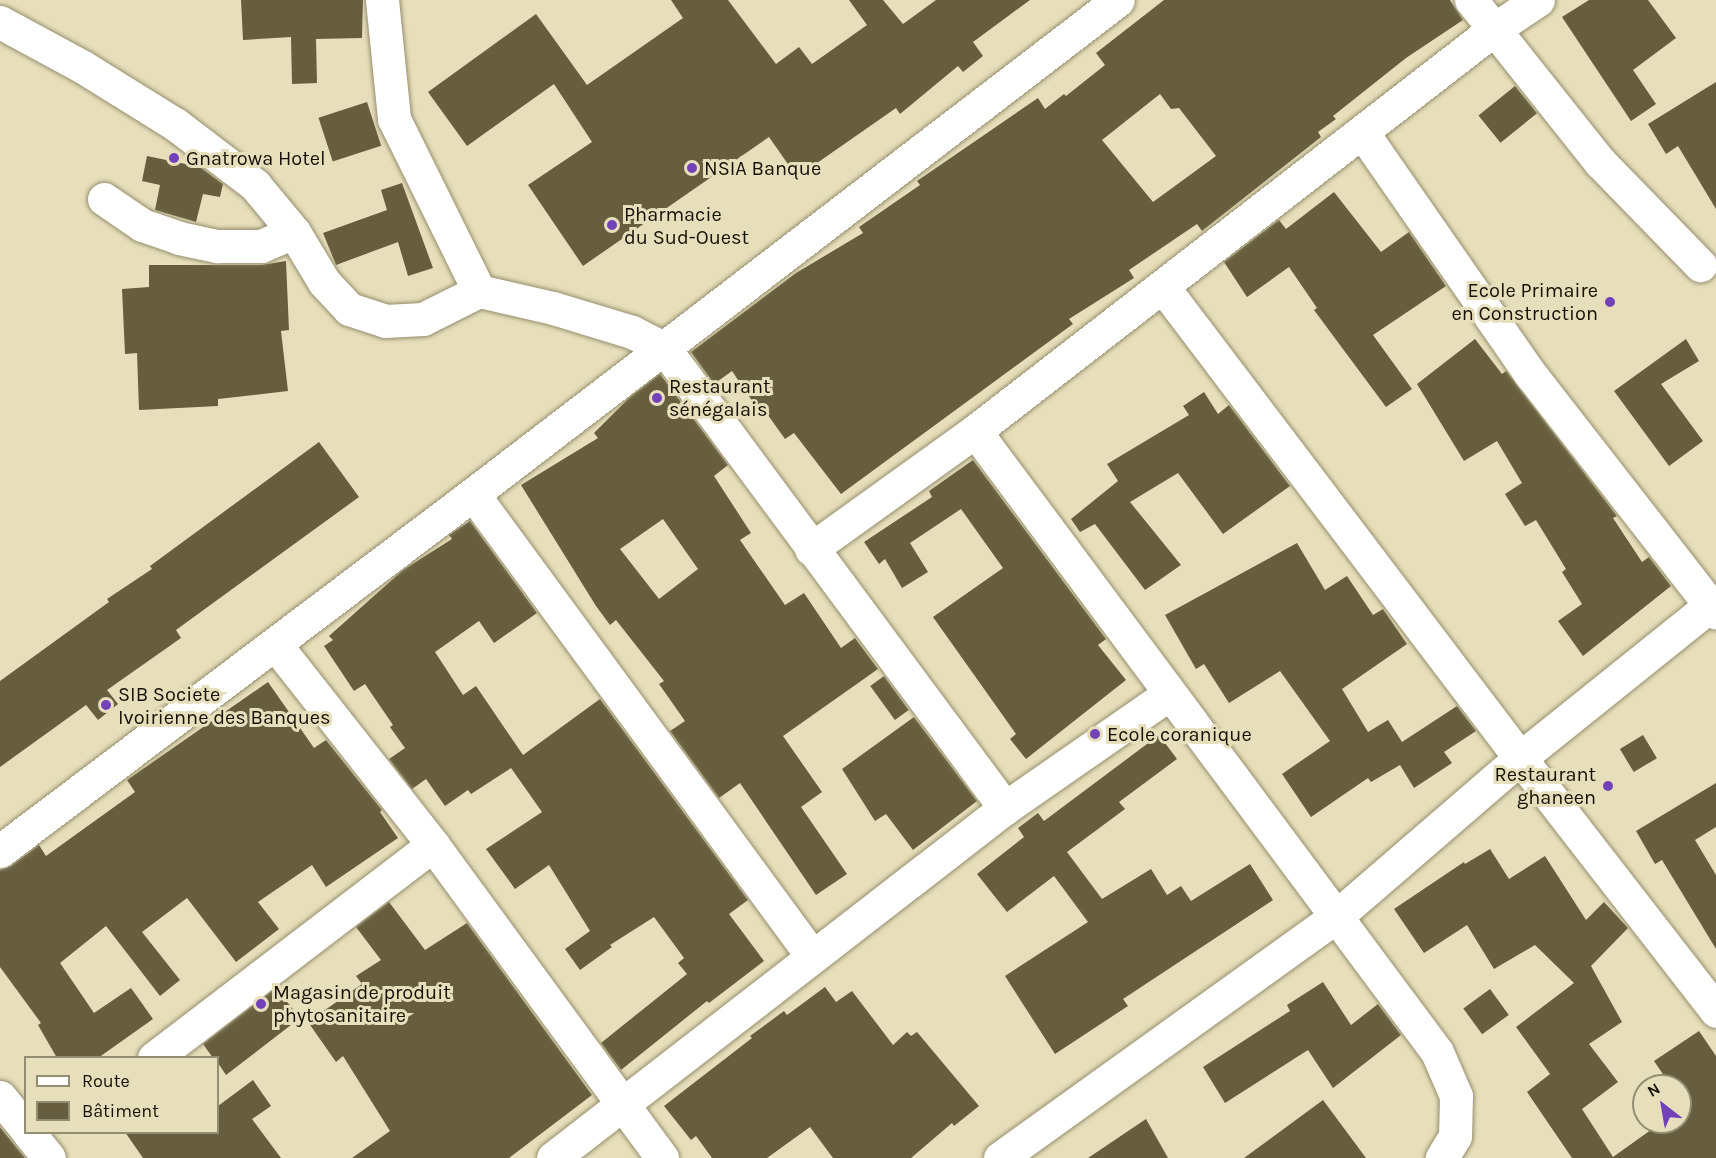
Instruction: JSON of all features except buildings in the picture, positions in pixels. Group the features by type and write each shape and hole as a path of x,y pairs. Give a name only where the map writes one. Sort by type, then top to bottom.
{"street":[{"path":"382,0 394,119 479,291"},
{"path":"0,851 473,494 1118,0"},
{"path":"1471,0 1600,162 1700,265"},
{"path":"811,549 975,431 1493,30 1538,0"},
{"path":"0,22 83,68 175,124 255,185 294,232 324,282 349,309 385,321 423,319 479,291 553,308 632,332 664,348 1005,808"},
{"path":"1000,1158 1338,915 1520,758 1714,606 1531,375 1362,132"},
{"path":"104,199 142,225 179,238 218,246 261,246 294,232"},
{"path":"1163,287 1520,758 1716,1011"},
{"path":"975,431 1169,694 1338,915 1437,1052 1456,1096 1455,1136 1442,1158"},
{"path":"473,494 812,956"},
{"path":"274,644 434,845 662,1158"},
{"path":"553,1158 1005,808 1169,694"},
{"path":"157,1056 434,845"},
{"path":"0,1097 24,1123"}],"place":[{"name":"Gnatrowa Hotel","path":"174,158"},
{"name":"NSIA Banque","path":"692,168"},
{"name":"Pharmacie du Sud-Ouest","path":"612,225"},
{"name":"Ecole Primaire en Construction","path":"1610,302"},
{"name":"Restaurant sénégalais","path":"657,398"},
{"name":"SIB Societe Ivoirienne des Banques","path":"106,705"},
{"name":"Ecole coranique","path":"1095,734"},
{"name":"Restaurant ghaneen","path":"1608,786"},
{"name":"Magasin de produit phytosanitaire","path":"261,1004"}]}
